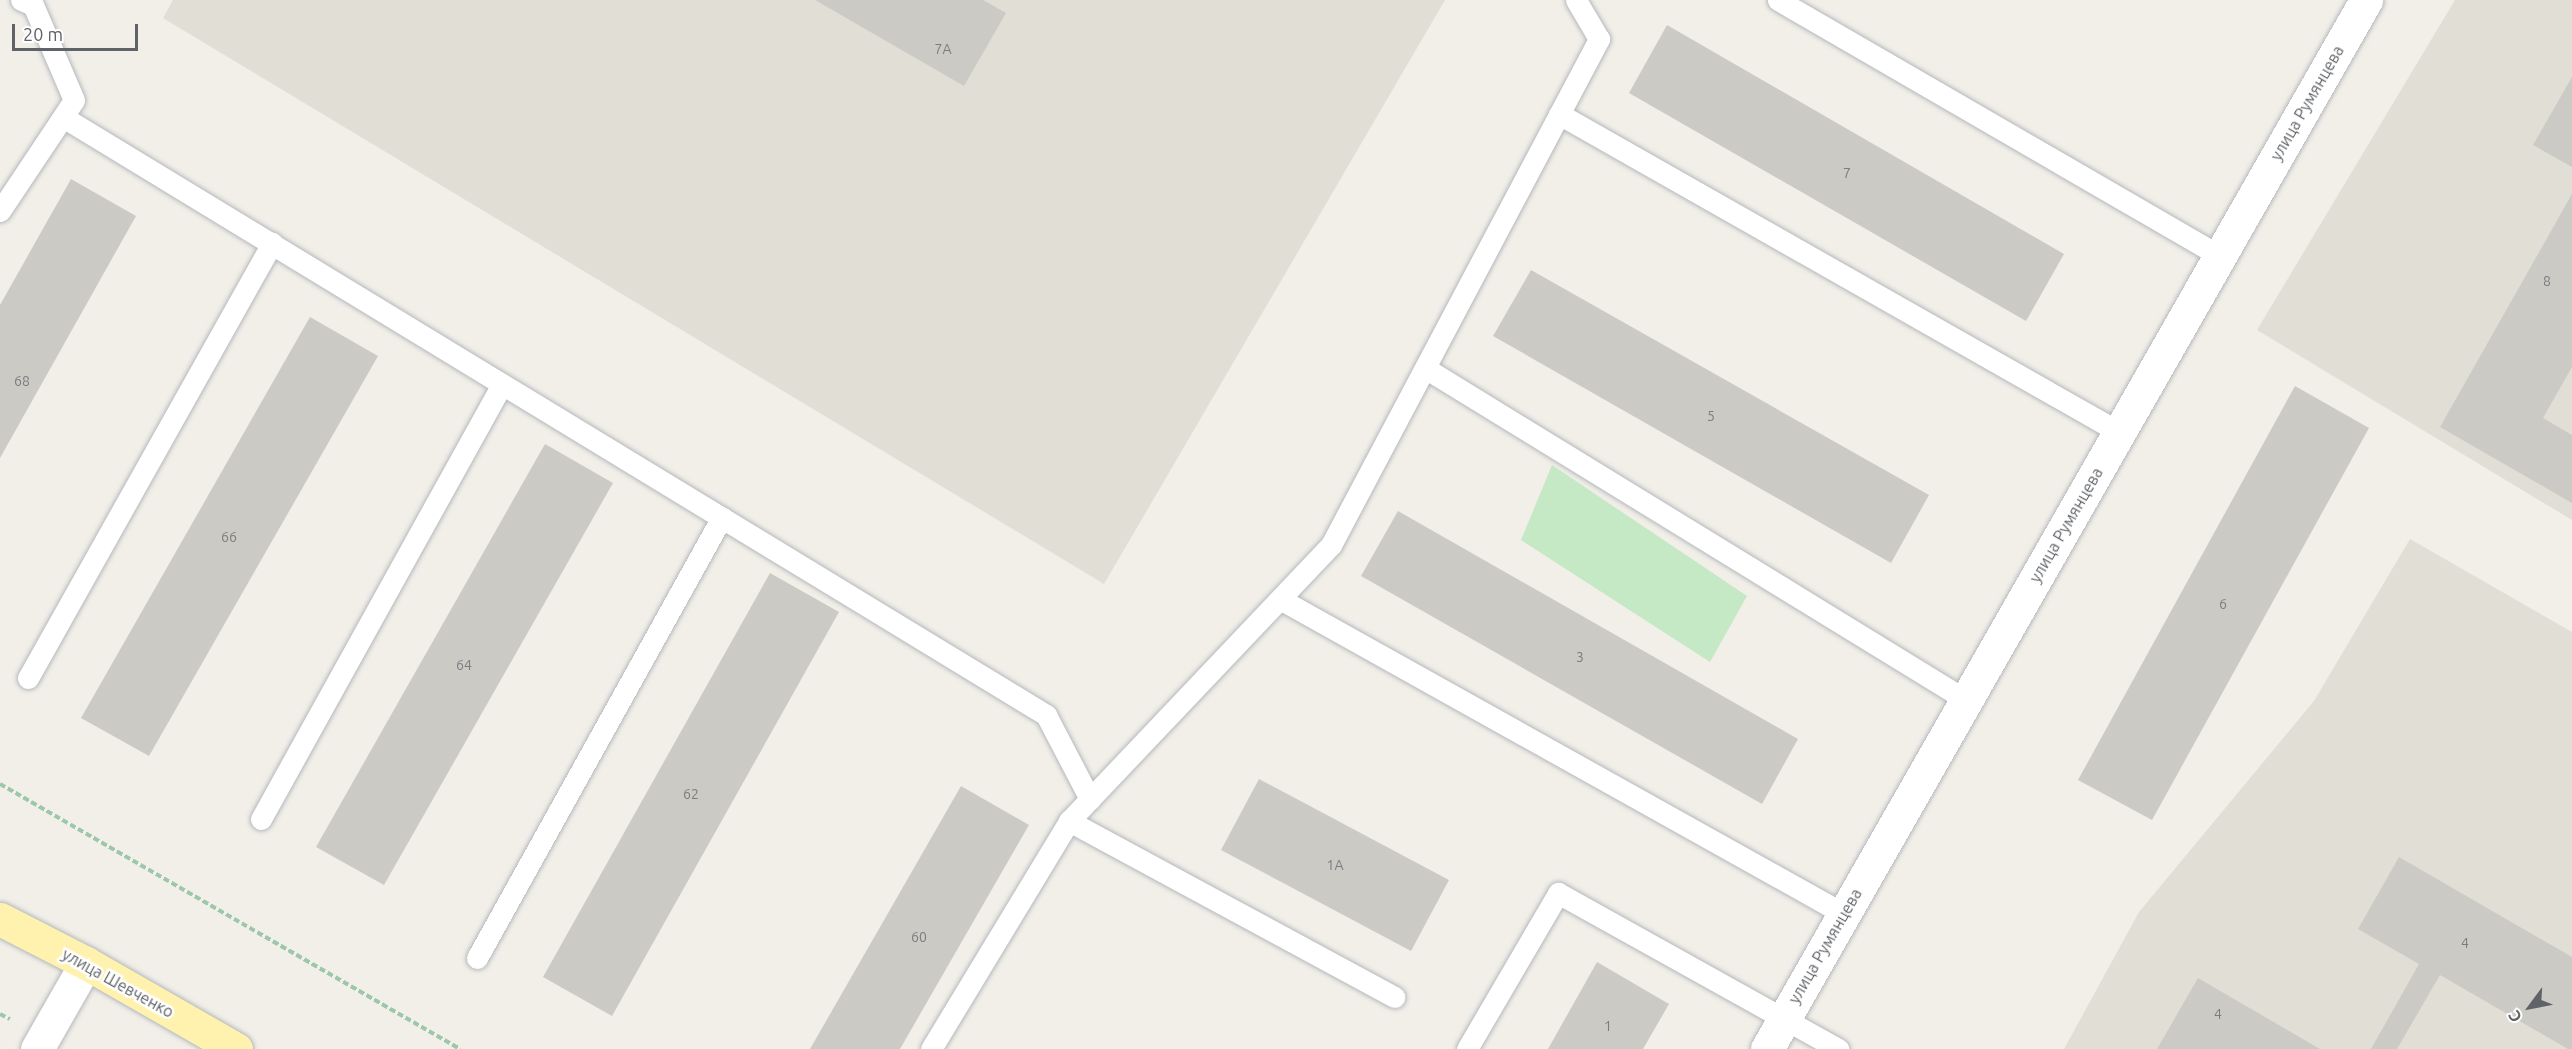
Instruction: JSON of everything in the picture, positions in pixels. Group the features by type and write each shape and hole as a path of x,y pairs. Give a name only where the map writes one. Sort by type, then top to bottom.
{"main road":[{"name":"улица Румянцева","path":"1767,1049 2366,0"},
{"name":"улица Шевченко","path":"0,919 86,963 236,1049"},
{"path":"37,1049 86,963"}],"lane":[{"path":"0,211 74,100 33,5 21,0"},
{"path":"931,1049 1069,821 1331,545 1599,39 1576,0"},
{"path":"1778,0 2220,256"},
{"path":"1559,114 2119,432"},
{"path":"63,117 1046,715 1090,799"},
{"path":"28,678 272,243"},
{"path":"1425,368 1966,700"},
{"path":"261,819 502,384"},
{"path":"477,958 722,518"},
{"path":"1280,599 1844,914"},
{"path":"1069,821 1394,997"},
{"path":"1467,1049 1557,893 1838,1049"}],"path":[{"path":"0,784 460,1049"}],"shaded area":[{"path":"173,0 1445,0 1104,584 163,18"},
{"path":"2455,0 2572,0 2572,520 2257,330"},
{"path":"2410,539 2572,632 2572,1049 2064,1049 2139,912 2314,701"}],"green space":[{"path":"1552,465 1747,596 1710,662 1521,540"}],"building":[{"path":"815,0 983,0 1006,13 964,86"},
{"path":"1667,25 2064,254 2026,321 1629,93"},
{"path":"2572,77 2572,167 2533,145"},
{"path":"71,179 136,216 0,458 0,305"},
{"path":"2572,194 2572,367 2543,418 2572,435 2572,503 2440,427"},
{"path":"1531,270 1929,495 1891,563 1493,336"},
{"path":"310,317 378,356 149,756 81,718"},
{"path":"2295,386 2369,428 2152,820 2078,780"},
{"path":"545,444 613,483 384,885 316,847"},
{"path":"1398,511 1798,739 1762,804 1361,576"},
{"path":"770,573 839,612 612,1016 543,977"},
{"path":"1259,779 1449,880 1411,951 1221,850"},
{"path":"961,786 1029,825 900,1049 810,1049"},
{"path":"2399,857 2572,957 2572,1049 2568,1049 2440,975 2397,1049 2371,1049 2419,964 2358,929"},
{"path":"1597,962 1669,1004 1643,1049 1548,1049"},
{"path":"2198,978 2320,1049 2157,1049"}]}
